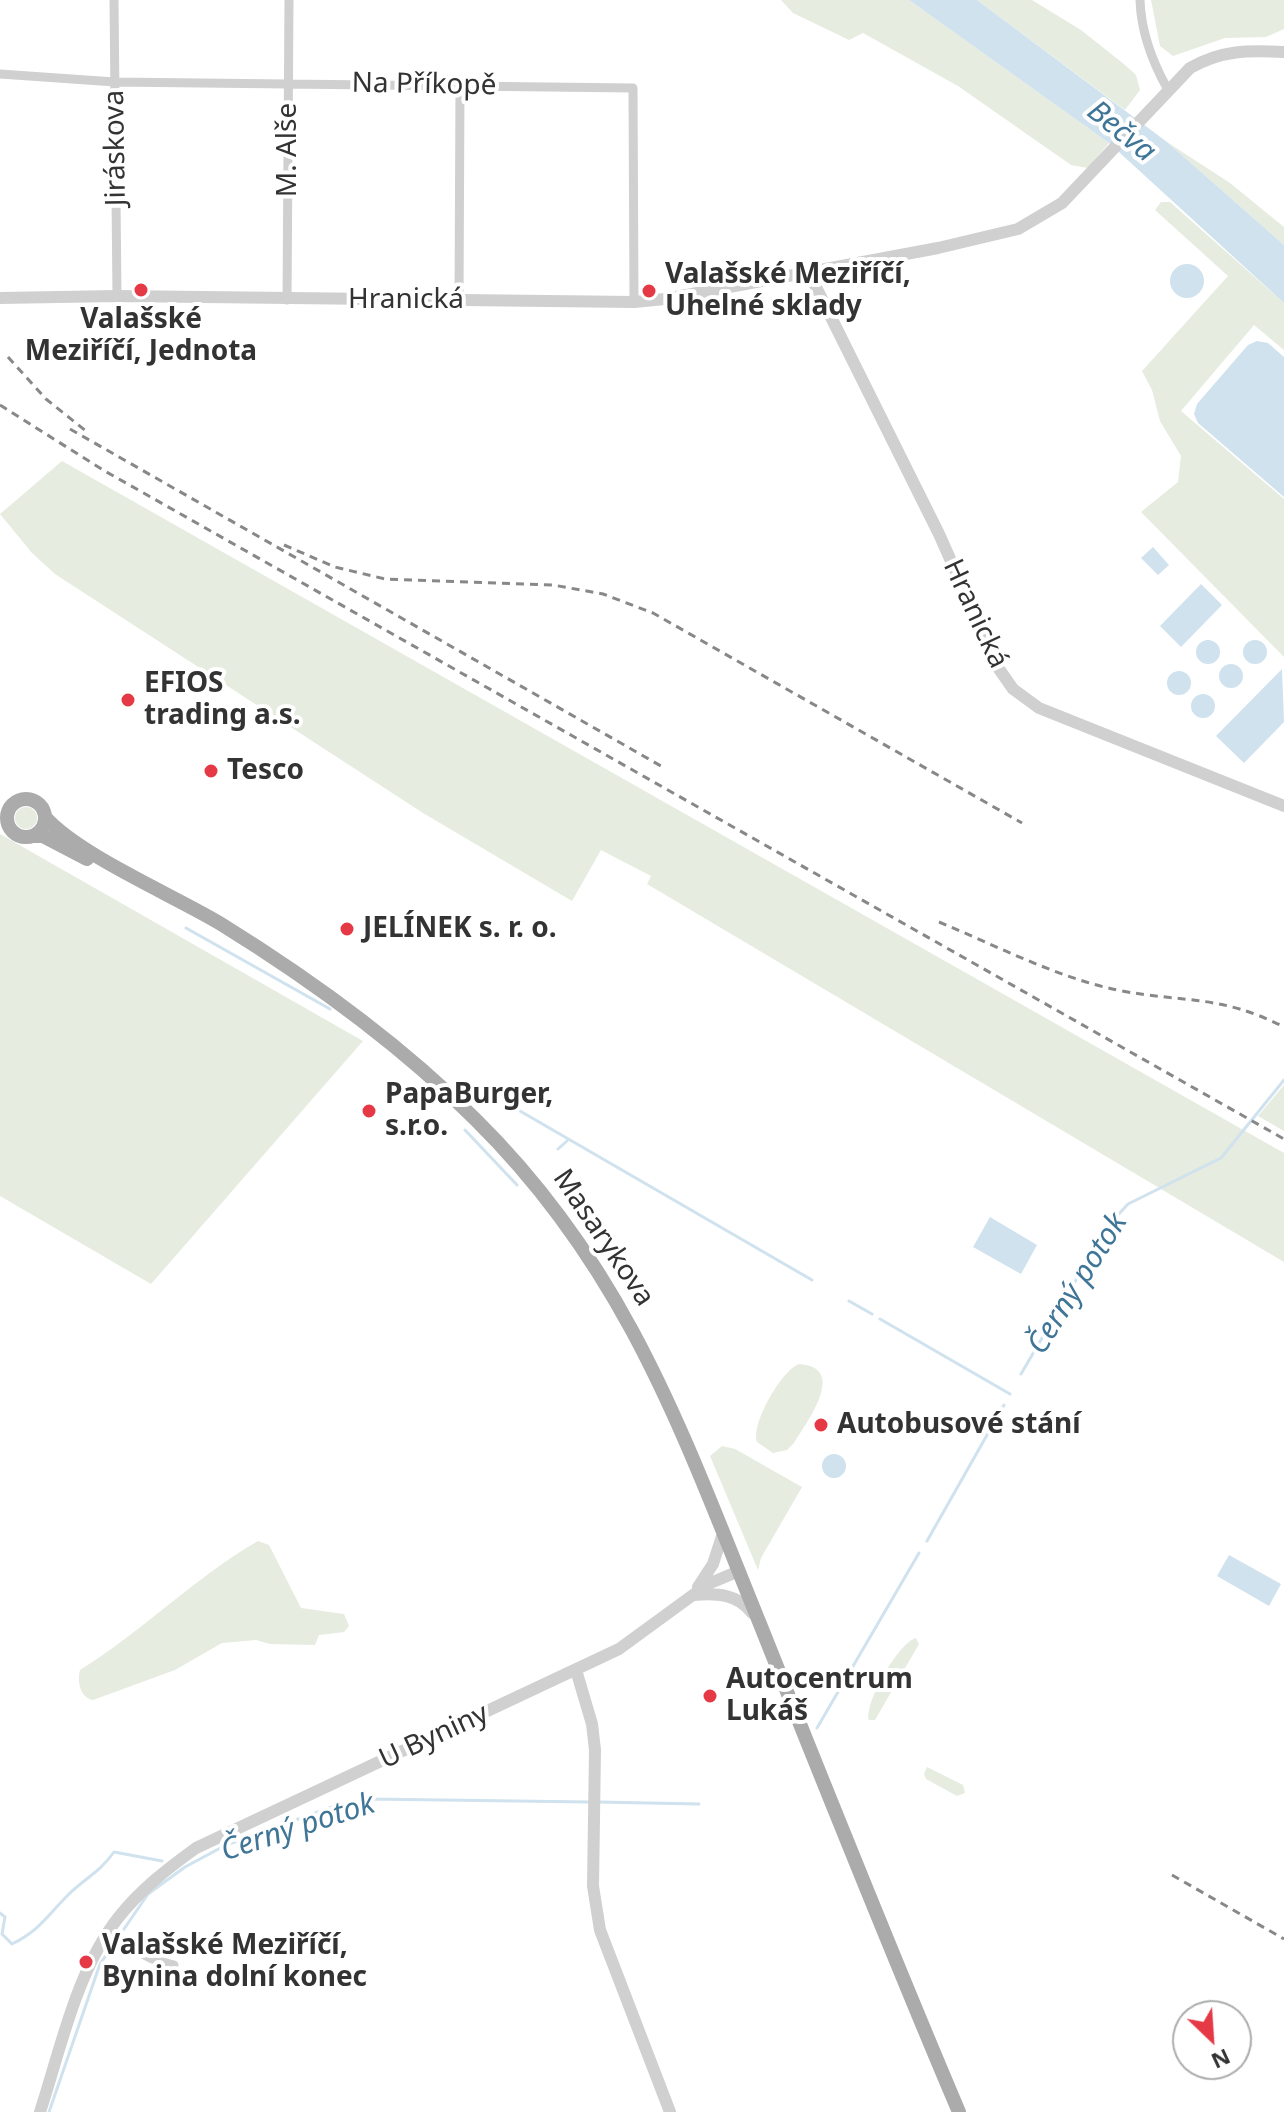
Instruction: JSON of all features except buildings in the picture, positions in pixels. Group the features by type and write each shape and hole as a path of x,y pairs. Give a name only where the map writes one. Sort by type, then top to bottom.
{"main road":[{"name":"Masarykova","path":"0,797 36,802 45,817 80,844 223,925 374,1027 423,1068 517,1161 568,1224 605,1278 636,1334 739,1571 959,2112"},
{"name":"Masarykova","path":"18,801 4,815 16,835 43,836 294,974"},
{"path":"35,836 43,828 45,817"}],"street":[{"name":"Jiráskova","path":"114,0 117,296"},
{"name":"M. Alše","path":"287,300 289,0"},
{"path":"1140,0 1141,19 1149,47 1167,88"},
{"name":"Hranická","path":"0,298 117,296 634,302 808,271 1012,231 1055,208 1098,166 1167,88 1190,68 1215,54 1242,50 1284,52"},
{"name":"Na Příkopě","path":"0,74 115,82 633,88 634,302"},
{"path":"459,300 460,85"},
{"name":"Hranická","path":"808,271 939,534 993,658 1013,689 1052,714 1284,806"},
{"path":"691,1595 713,1564 723,1533"},
{"path":"691,1595 739,1571"},
{"path":"691,1595 710,1593 735,1598 743,1601 758,1620"},
{"name":"U Byniny","path":"40,2112 88,1969 108,1936 154,1879 196,1848 576,1670 643,1633 691,1595"},
{"path":"576,1670 592,1724 593,1886 600,1930 670,2112"},
{"path":"108,1936 152,1959 174,1965"}],"shaded area":[{"path":"781,0 909,0 1109,143 1088,168 1071,165 958,86 863,33 849,40 793,13"},
{"path":"977,0 1032,0 1081,30 1125,65 1136,75 1140,90 1125,110"},
{"path":"1151,0 1284,0 1284,29 1266,37 1225,38 1173,56 1160,46"},
{"path":"1167,142 1230,183 1284,227 1284,245"},
{"path":"1161,202 1170,202 1284,303 1284,350 1254,325 1181,411 1284,499 1284,657 1141,512 1178,482 1181,456 1160,421 1152,390 1142,371 1228,276 1155,210"},
{"path":"62,461 1284,1153 1284,1262 647,884 651,876 601,850 572,901 423,813 55,574 32,553 0,514"},
{"path":"26,807 37,818 26,829 15,818"},
{"path":"0,834 363,1041 151,1284 0,1196"},
{"path":"1284,1085 1284,1131 1258,1116"},
{"path":"799,1364 814,1367 821,1375 823,1385 820,1397 794,1443 787,1450 773,1453 757,1442 758,1423 776,1387"},
{"path":"722,1446 735,1449 802,1487 761,1558 758,1570 710,1456"},
{"path":"258,1541 269,1545 301,1608 344,1614 349,1626 344,1632 319,1635 315,1645 270,1644 256,1640 222,1643 175,1670 93,1700 82,1693 80,1670 212,1571"},
{"path":"916,1638 919,1644 875,1720 869,1720 872,1701 884,1674 901,1650"},
{"path":"927,1767 963,1785 965,1793 957,1796 926,1779 924,1774"}],"water":[{"name":"Bečva","path":"909,0 977,0 1167,142 1284,245 1284,303 1109,143"},
{"path":"1187,264 1199,269 1204,281 1199,293 1187,298 1175,293 1170,281 1175,269"},
{"path":"1257,341 1268,343 1284,357 1284,497 1198,423 1194,414 1197,404 1248,345"},
{"path":"1153,547 1169,565 1158,575 1141,558"},
{"path":"1201,584 1222,605 1181,647 1160,626"},
{"path":"1208,640 1217,643 1220,652 1217,661 1208,664 1199,661 1196,652 1199,643"},
{"path":"1255,640 1264,643 1267,652 1264,661 1255,664 1246,661 1243,652 1246,643"},
{"path":"1231,664 1240,667 1243,676 1240,685 1231,688 1222,685 1219,676 1222,667"},
{"path":"1282,669 1284,722 1244,763 1216,736"},
{"path":"1179,671 1188,674 1191,683 1188,692 1179,695 1170,692 1167,683 1170,674"},
{"path":"1203,694 1212,697 1215,706 1212,715 1203,718 1194,715 1191,706 1194,697"},
{"path":"990,1217 1037,1245 1021,1274 973,1247"},
{"path":"834,1454 845,1461 846,1466 839,1477 834,1478 823,1471 822,1466 829,1455"},
{"path":"1229,1555 1281,1584 1269,1606 1217,1576"}],"waterway":[{"path":"186,928 330,1009"},
{"name":"Černý potok","path":"1021,1374 1107,1227 1128,1204 1221,1158 1284,1080"},
{"path":"520,1111 812,1280"},
{"path":"465,1130 517,1185"},
{"path":"558,1149 567,1141"},
{"path":"849,1301 872,1314"},
{"path":"880,1319 1010,1394"},
{"name":"Černý potok","path":"927,1541 1004,1405"},
{"name":"Černý potok","path":"817,1728 919,1553"},
{"name":"Černý potok","path":"49,2112 100,1964 148,1894 185,1867 226,1845 332,1807 369,1799 589,1802"},
{"name":"Černý potok","path":"597,1802 699,1804"},
{"path":"0,1913 5,1917 2,1934 12,1944 36,1928 114,1852 162,1861"}],"railway":[{"path":"8,357 46,399 86,431"},
{"path":"0,405 103,470 1284,1139"},
{"path":"70,429 661,766"},
{"path":"284,545 335,567 385,579 553,585 603,594 653,613 1022,823"},
{"path":"939,922 1049,969 1094,984 1140,994 1220,1004 1261,1016 1284,1027"},
{"path":"1172,1875 1284,1939"}],"place":[{"name":"Valašské Meziříčí, Jednota","path":"141,290"},
{"name":"Valašské Meziříčí, Uhelné sklady","path":"649,291"},
{"name":"EFIOS trading a.s.","path":"128,700"},
{"name":"Tesco","path":"211,771"},
{"name":"JELÍNEK s. r. o.","path":"347,929"},
{"name":"PapaBurger, s.r.o.","path":"369,1111"},
{"name":"Autobusové stání","path":"821,1425"},
{"name":"Autocentrum Lukáš","path":"710,1696"},
{"name":"Valašské Meziříčí, Bynina dolní konec","path":"86,1962"}]}
